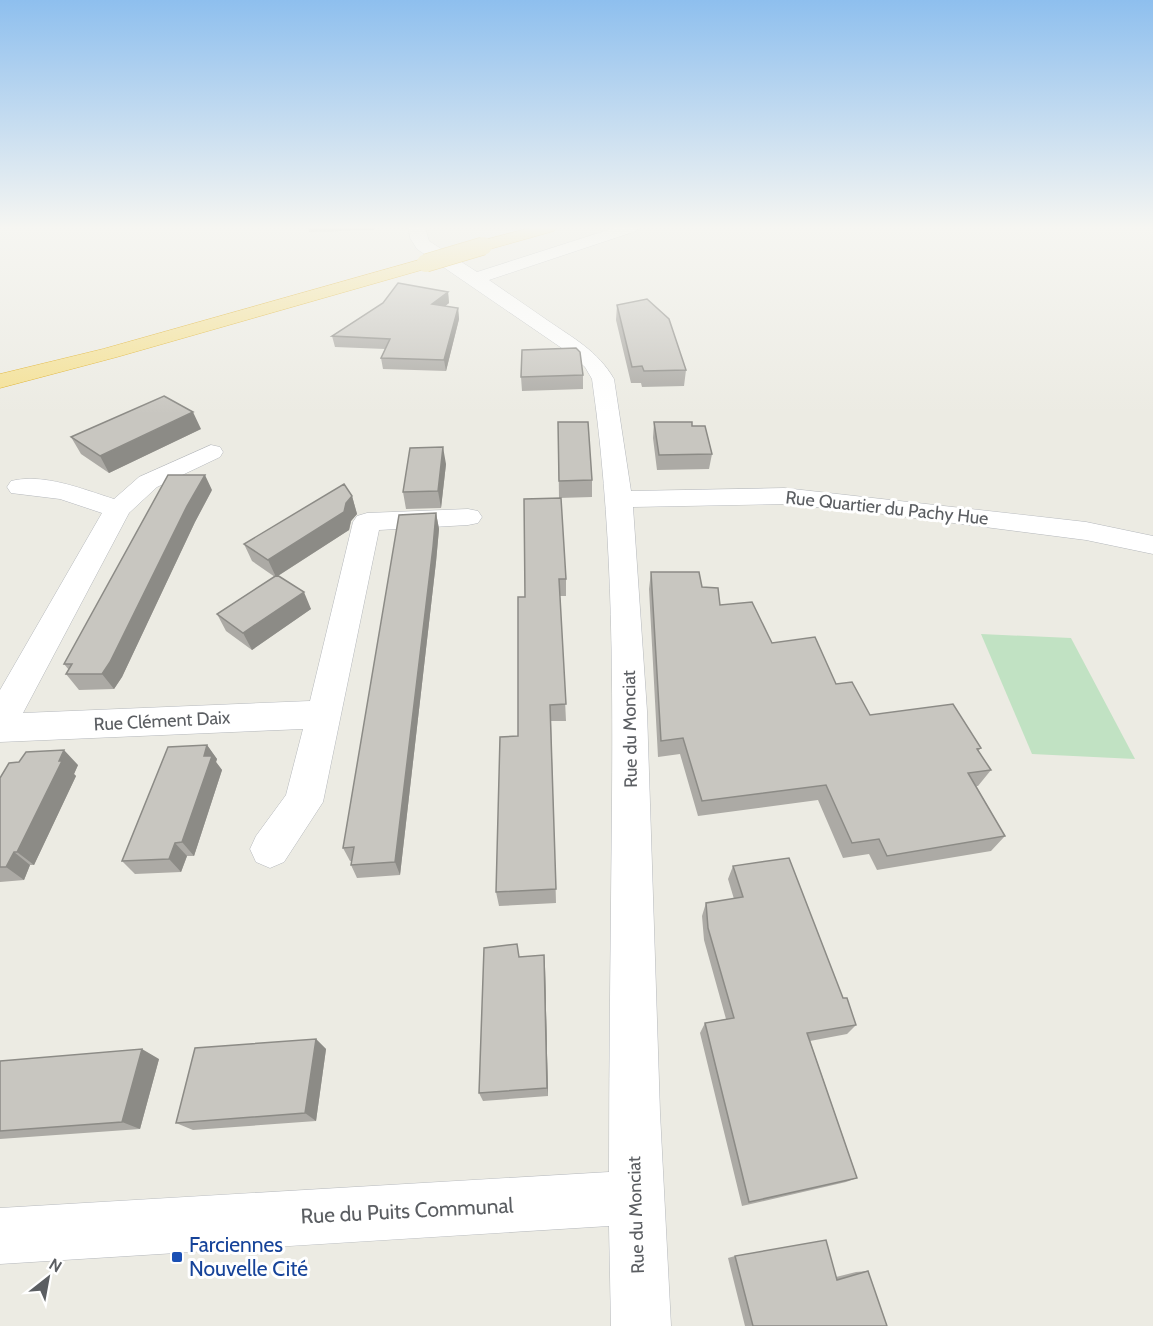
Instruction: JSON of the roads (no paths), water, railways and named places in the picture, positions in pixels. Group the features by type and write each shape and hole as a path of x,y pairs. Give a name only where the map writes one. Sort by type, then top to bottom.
{"highway":[{"path":"0,365 112,339 277,290"},
{"path":"0,381 110,352 294,290"}],"street":[{"name":"Rue du Monciat","path":"493,290 583,355 599,371 605,389 628,609 634,924 634,1197 641,1326"},
{"path":"0,722 118,509 148,482 211,452"},
{"path":"20,487 63,492 118,509"},
{"name":"Rue Quartier du Pachy Hue","path":"618,499 784,496 1086,531 1153,545"},
{"path":"270,849 304,802 367,522 468,517"},
{"name":"Rue Clément Daix","path":"0,728 324,714"},
{"name":"Rue du Puits Communal","path":"0,1236 634,1197"}],"place":[{"name":"Farciennes Nouvelle Cité","path":"177,1257"}]}
